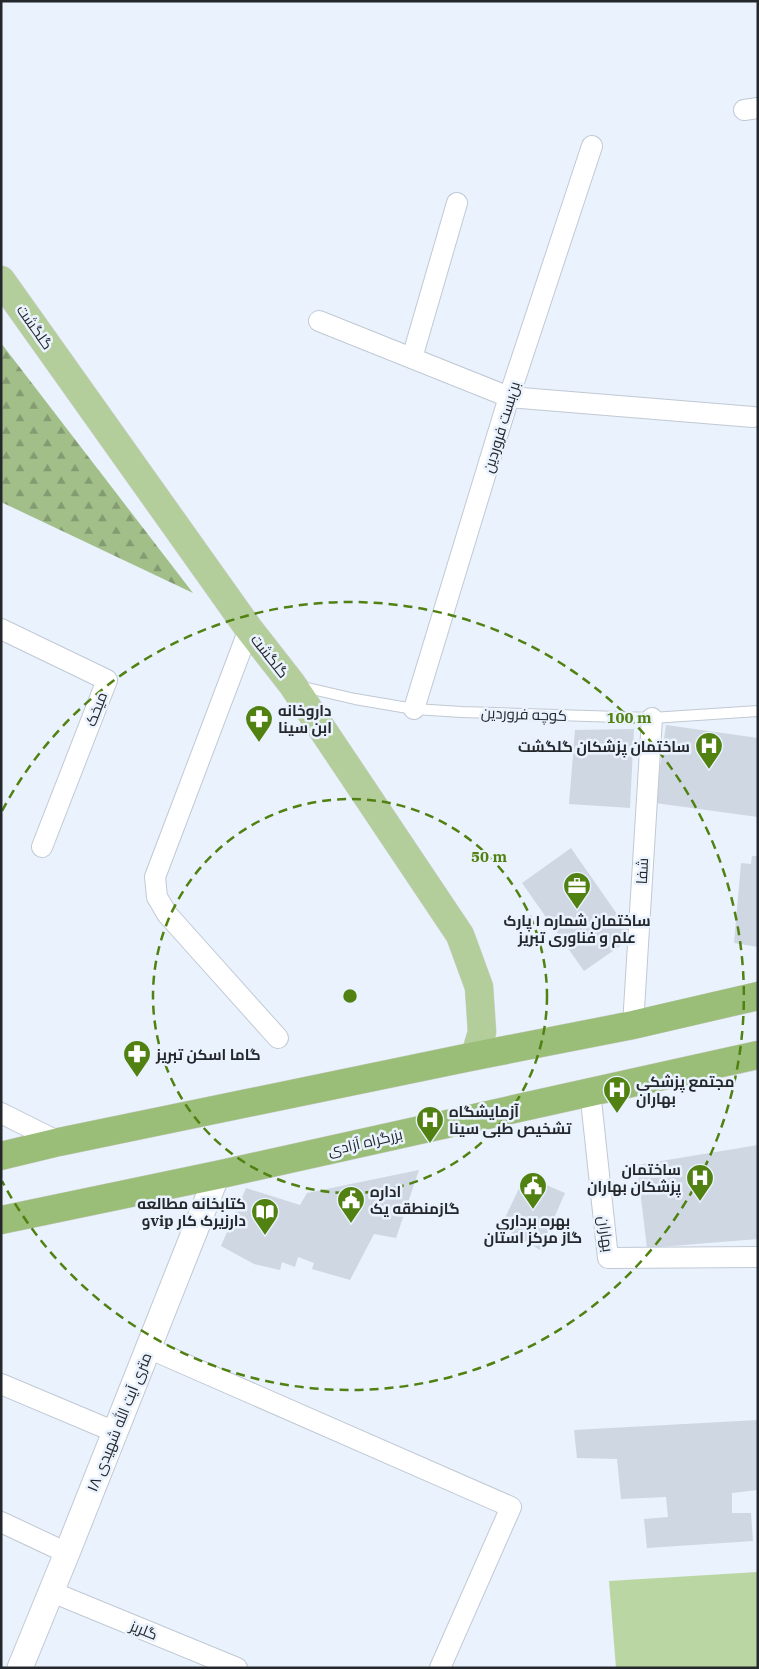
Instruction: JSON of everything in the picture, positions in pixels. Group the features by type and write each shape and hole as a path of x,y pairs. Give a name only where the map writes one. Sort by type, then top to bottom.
{"highway":[{"path":"1,1156 59,1142 633,1025 758,996"},
{"name":"بزرگراه آزادی","path":"1,1220 217,1175 758,1055"}],"main road":[{"name":"گلگشت","path":"1,280 249,629 292,684 460,936 479,987 482,1032 475,1056"}],"street":[{"name":"بن‌بست فروردین","path":"414,709 509,397 592,146"},
{"path":"412,358 457,203"},
{"path":"319,321 509,397 752,417"},
{"path":"249,629 155,876 157,897 167,914 278,1038"},
{"name":"میخک","path":"1,630 107,680 42,847"},
{"name":"شفا","path":"633,1025 652,718"},
{"name":"بهاران","path":"590,1091 608,1258 758,1258"},
{"path":"1,1113 59,1142"},
{"name":"۱۸ متری آیت الله شهیدی","path":"20,1668 68,1553 217,1175"},
{"path":"148,1348 511,1507 440,1668"},
{"path":"1,1384 115,1432"},
{"path":"1,1522 68,1553"},
{"name":"گلریز","path":"52,1592 237,1668"}],"lane":[{"name":"کوچه فروردین","path":"292,684 355,699 414,709 462,712 652,718 758,711"}],"green space":[{"path":"1,343 193,593 1,502"},
{"path":"758,1572 758,1668 616,1668 609,1581"}],"building":[{"name":"ساختمان پزشکان گلگشت","path":"666,725 758,738 758,817 655,803"},
{"path":"634,729 630,808 569,804 575,730"},
{"name":"ساختمان شماره ۱ پارک علم و فناوری تبریز","path":"571,848 633,937 584,971 522,883"},
{"path":"752,856 758,856 758,947 734,943 741,863 751,864"},
{"name":"ساختمان پزشکان بهاران","path":"758,1145 758,1239 647,1248 637,1165"},
{"name":"اداره گازمنطقه یک","path":"419,1170 396,1238 374,1234 350,1280 312,1269 314,1263 298,1257 295,1267 282,1262 280,1270 254,1264 221,1246 246,1188 300,1205 307,1193"},
{"name":"بهره برداری گاز مرکز استان","path":"525,1176 565,1193 540,1250 501,1226"},
{"path":"758,1420 758,1490 732,1493 732,1513 751,1513 753,1541 647,1548 644,1519 668,1517 666,1497 621,1499 617,1459 577,1458 574,1430"}],"place":[{"name":"داروخانه ابن سینا","path":"259,743"},
{"name":"ساختمان پزشکان گلگشت","path":"709,770"},
{"name":"ساختمان شماره ۱ پارک علم و فناوری تبریز","path":"577,910"},
{"name":"گاما اسکن تبریز","path":"137,1078"},
{"name":"مجتمع پزشکی بهاران","path":"617,1114"},
{"name":"آزمایشگاه تشخیص طبی سینا","path":"430,1144"},
{"name":"ساختمان پزشکان بهاران","path":"700,1202"},
{"name":"بهره برداری گاز مرکز استان","path":"533,1210"},
{"name":"اداره گازمنطقه یک","path":"351,1224"},
{"name":"کتابخانه مطالعه وvip دارزیرک کار","path":"265,1236"}]}
